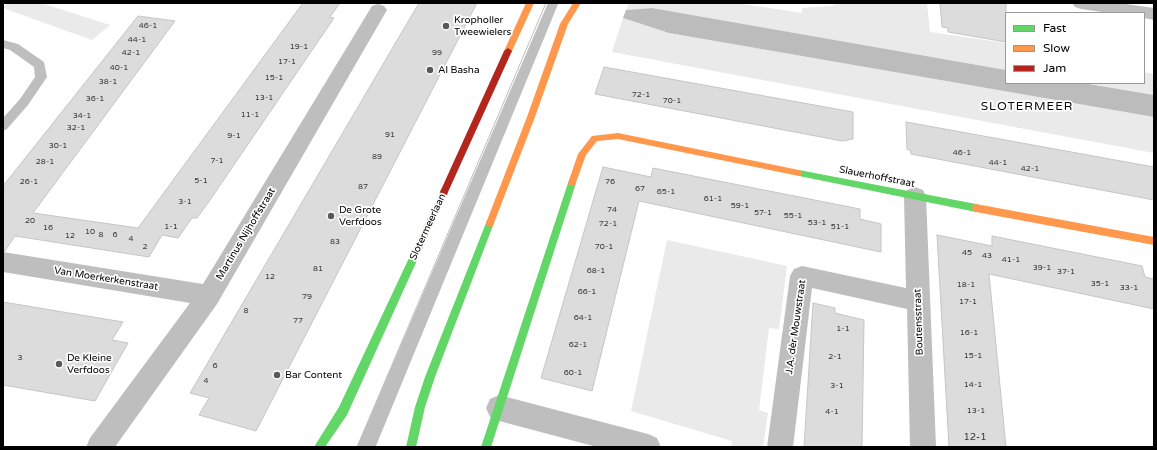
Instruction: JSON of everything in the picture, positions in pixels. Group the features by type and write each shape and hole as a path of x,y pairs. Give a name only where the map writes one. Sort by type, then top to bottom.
{"main road":[{"name":"Slotermeerlaan","path":"319,447 343,410 355,386 530,3"},
{"path":"411,447 420,407 430,377 531,117 564,24 577,3"},
{"name":"Slauerhoffstraat","path":"499,408 582,154 595,138 618,136 915,196 1154,241"},
{"path":"486,447 499,408"}],"street":[{"path":"1081,3 1141,12"},
{"name":"Martinus Nijhoffstraat","path":"99,447 209,296 378,10"},
{"name":"Boutensstraat","path":"915,196 923,447"},
{"name":"Van Moerkerkenstraat","path":"3,262 209,296"},
{"name":"J.A. dèr Mouwstraat","path":"780,447 802,276 919,300"},
{"path":"499,408 648,447"}],"lane":[{"path":"366,447 553,3"},
{"path":"3,44 14,47 40,65 41,77 24,102 3,126"}],"shaded area":[{"path":"7,3 41,3 110,25 92,40 3,8"},
{"path":"629,3 737,3 802,13 802,8 832,6 839,3 927,3 930,32 1005,43 1005,70 652,8 626,10"},
{"path":"652,8 1005,70 1005,84 1089,84 1154,95 1154,117 669,33 623,18 626,10"},
{"path":"623,18 669,33 1154,117 1154,153 612,52"},
{"path":"1145,72 1154,74 1154,95 1090,84 1145,84"},
{"path":"667,240 787,266 779,329 769,328 759,410 768,413 763,447 731,447 732,441 631,411"}],"building":[{"path":"303,3 340,3 330,17 334,18 208,203 197,218 192,218 178,238 162,235 149,257 15,236 5,251 3,251 3,186 138,16 175,21 33,213 138,228"},
{"name":"De Grote Verfdoos","path":"419,3 477,3 256,431 199,415 209,398 190,393"},
{"path":"940,3 1006,3 1005,42 948,32 948,28 942,27"},
{"path":"604,67 853,112 853,139 842,141 595,94"},
{"path":"906,122 1154,167 1154,200 911,154 911,151 907,149"},
{"path":"603,167 651,177 653,168 860,209 860,219 881,224 881,252 639,201 592,391 541,378"},
{"path":"937,235 992,246 992,236 1142,266 1145,277 1154,279 1154,309 989,274 1006,447 949,447"},
{"name":"De Kleine Verfdoos","path":"3,302 123,322 112,340 128,343 95,401 3,385"},
{"path":"813,303 835,308 835,313 864,320 862,447 804,447"}],"tram line":[{"path":"357,447 546,3"},
{"path":"375,447 558,3"}],"traffic: fast":[{"path":"799,173 976,208"},
{"path":"486,447 572,183"},
{"path":"319,447 343,411 444,192"},
{"path":"411,447 420,407 430,377 490,223"}],"traffic: slow":[{"path":"508,51 530,3"},
{"path":"490,223 531,117 564,24 577,3"},
{"path":"572,183 582,154 595,138 618,136 799,173"},
{"path":"976,208 1154,241"}],"traffic: jam":[{"path":"444,192 508,51"}],"place":[{"name":"Kropholler Tweewielers","path":"446,26"},
{"name":"Al Basha","path":"430,70"},
{"name":"De Grote Verfdoos","path":"331,216"},
{"name":"De Kleine Verfdoos","path":"59,364"},
{"name":"Bar Content","path":"277,375"}],"district":[{"name":"SLOTERMEER","path":"1027,107"}]}
